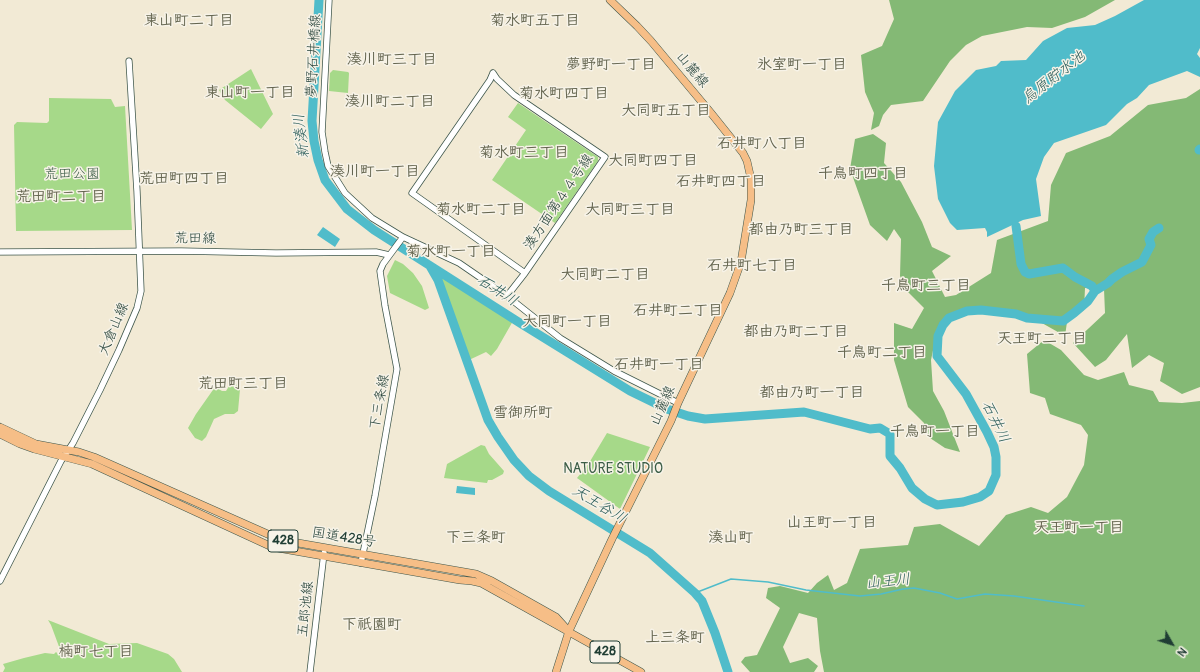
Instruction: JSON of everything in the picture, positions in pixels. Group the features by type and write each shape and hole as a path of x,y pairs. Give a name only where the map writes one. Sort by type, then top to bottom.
{"main road":[{"name":"山麓線","path":"556,672 569,631 672,418 730,293 740,262 751,200 751,179 747,161 743,153 637,26 610,0"},
{"name":"国道428号","path":"0,427 36,444 66,453 92,464 272,547 481,583 641,672"},
{"name":"国道428号","path":"0,434 34,449 94,457 281,540 476,574 492,581 556,618 569,631"}],"street":[{"name":"夢野石井橋線","path":"329,0 322,132 328,166 345,193 372,218 401,240 459,263 507,296 560,338 677,407"},
{"name":"大倉山線","path":"0,581 66,453 73,443 119,350 137,308 141,291 137,191 128,60"},
{"name":"湊方面第４４号線","path":"507,296 525,273 605,158 514,94 497,80 493,73 490,80 412,193 525,273"},
{"name":"下三条線","path":"361,562 375,496 397,369 380,271 389,255 401,240"},
{"name":"荒田線","path":"0,252 376,252 389,255"},
{"name":"五郎池線","path":"310,672 325,548"}],"green space":[{"path":"889,0 1115,0 1085,17 1052,28 1027,27 982,36 966,45 950,61 923,101 891,105 883,115 879,126 871,130 874,113 865,92 861,55 882,46 894,19"},
{"path":"251,69 273,114 261,129 225,100 219,90"},
{"path":"333,70 349,73 348,93 329,91 330,73"},
{"path":"1200,89 1200,387 1182,394 1160,381 1164,363 1149,355 1132,368 1127,334 1106,360 1095,367 1073,343 1105,313 1104,289 1085,288 1084,310 1067,322 1065,336 1033,318 999,308 967,310 949,318 936,336 931,360 933,391 944,411 960,452 945,448 927,436 924,423 908,407 894,360 894,323 912,329 924,308 908,292 900,276 901,239 894,229 887,241 870,225 850,169 855,139 873,134 886,143 884,163 901,182 922,222 932,247 951,256 932,271 945,297 956,295 991,273 997,240 1048,221 1051,185 1066,153 1110,136 1148,105 1186,98"},
{"name":"荒田公園","path":"49,98 111,99 115,107 125,106 132,230 16,231 14,125 17,122 47,123 49,121"},
{"path":"518,103 598,157 598,161 555,223 492,180 526,130 508,117"},
{"path":"395,260 403,264 413,273 422,286 429,308 425,310 390,293 387,276"},
{"path":"437,274 513,321 497,349 491,356 486,352 469,360"},
{"path":"1044,340 1061,350 1084,375 1098,380 1124,372 1129,385 1153,391 1159,402 1182,403 1200,401 1200,672 824,672 820,651 817,618 799,613 783,647 790,663 808,658 818,666 814,672 750,672 741,662 745,657 757,655 780,608 766,598 768,588 780,586 808,593 817,583 828,575 834,590 847,583 860,549 908,545 914,527 940,524 979,546 1006,515 1031,507 1048,513 1067,497 1084,465 1088,435 1081,425 1050,414 1045,398 1030,393 1027,354"},
{"path":"233,380 240,389 238,411 234,414 225,414 214,419 206,437 202,441 195,438 188,428 196,414 215,387 222,391 226,391"},
{"name":"NATURE STUDIO","path":"607,433 650,447 620,509 577,478 589,463"},
{"path":"481,445 485,446 489,454 504,471 503,474 492,480 488,480 487,483 444,478 447,464"},
{"path":"48,620 109,644 137,643 168,654 174,659 182,672 3,672 5,668 3,664 45,653 54,654 56,652 58,654 61,652"}],"water":[{"path":"1144,0 1200,0 1200,48 1197,54 1200,58 1200,77 1187,71 1149,85 1137,98 1127,104 1106,125 1054,143 1044,157 1036,179 1041,216 1023,220 987,237 985,228 957,230 950,223 938,199 934,166 938,122 955,91 976,70 996,66 1001,61 1026,60 1043,41 1067,28 1095,25"},
{"path":"323,227 340,239 335,247 317,235"},
{"path":"457,486 475,488 475,495 456,493"}],"waterway":[{"name":"石井川","path":"319,0 312,121 314,141 318,160 325,180 347,209 374,230 520,323 630,391 667,409 688,416 705,419 804,412 870,429 880,428 890,434 890,456 900,468 912,488 925,499 937,505 963,502 980,497 989,491 996,475 996,457 994,447 987,432 966,394 937,356 938,336 943,325 949,318 967,311 981,310 1016,314 1027,318 1063,321 1088,301 1095,291 1122,272 1142,262 1151,245 1149,239 1153,232 1159,228"},
{"name":"烏原貯水池","path":"1016,226 1021,264 1025,272 1029,274 1063,268 1075,277 1092,286 1095,291"},
{"name":"天王谷川","path":"430,266 438,280 488,420 514,460 529,476 549,491 650,553 695,593 702,601 715,633 728,672"},
{"name":"山王川","path":"695,593 731,579 768,582 806,590 860,596 914,588 940,593 957,599 985,594 1014,596 1084,606"}],"district":[{"name":"東山町二丁目","path":"189,21"},
{"name":"菊水町五丁目","path":"535,21"},
{"name":"湊川町三丁目","path":"392,60"},
{"name":"夢野町一丁目","path":"611,65"},
{"name":"氷室町一丁目","path":"802,65"},
{"name":"東山町一丁目","path":"250,93"},
{"name":"菊水町四丁目","path":"564,94"},
{"name":"湊川町二丁目","path":"390,102"},
{"name":"大同町五丁目","path":"666,111"},
{"name":"石井町八丁目","path":"762,144"},
{"name":"菊水町三丁目","path":"524,153"},
{"name":"大同町四丁目","path":"653,161"},
{"name":"湊川町一丁目","path":"375,172"},
{"name":"千鳥町四丁目","path":"863,174"},
{"name":"荒田町四丁目","path":"184,179"},
{"name":"石井町四丁目","path":"721,182"},
{"name":"荒田町二丁目","path":"61,197"},
{"name":"菊水町二丁目","path":"481,210"},
{"name":"大同町三丁目","path":"630,210"},
{"name":"都由乃町三丁目","path":"801,230"},
{"name":"菊水町一丁目","path":"451,252"},
{"name":"石井町七丁目","path":"752,266"},
{"name":"大同町二丁目","path":"605,275"},
{"name":"千鳥町三丁目","path":"926,286"},
{"name":"石井町二丁目","path":"678,311"},
{"name":"大同町一丁目","path":"567,322"},
{"name":"都由乃町二丁目","path":"796,332"},
{"name":"天王町二丁目","path":"1042,339"},
{"name":"千鳥町二丁目","path":"882,353"},
{"name":"石井町一丁目","path":"659,365"},
{"name":"荒田町三丁目","path":"243,384"},
{"name":"都由乃町一丁目","path":"812,393"},
{"name":"雪御所町","path":"523,413"},
{"name":"千鳥町一丁目","path":"935,432"},
{"name":"山王町一丁目","path":"832,523"},
{"name":"天王町一丁目","path":"1079,528"},
{"name":"下三条町","path":"476,538"},
{"name":"湊山町","path":"731,538"},
{"name":"下祇園町","path":"372,625"},
{"name":"上三条町","path":"675,638"},
{"name":"楠町七丁目","path":"96,652"}],"water label":[{"name":"新湊川","path":"302,136"}]}
